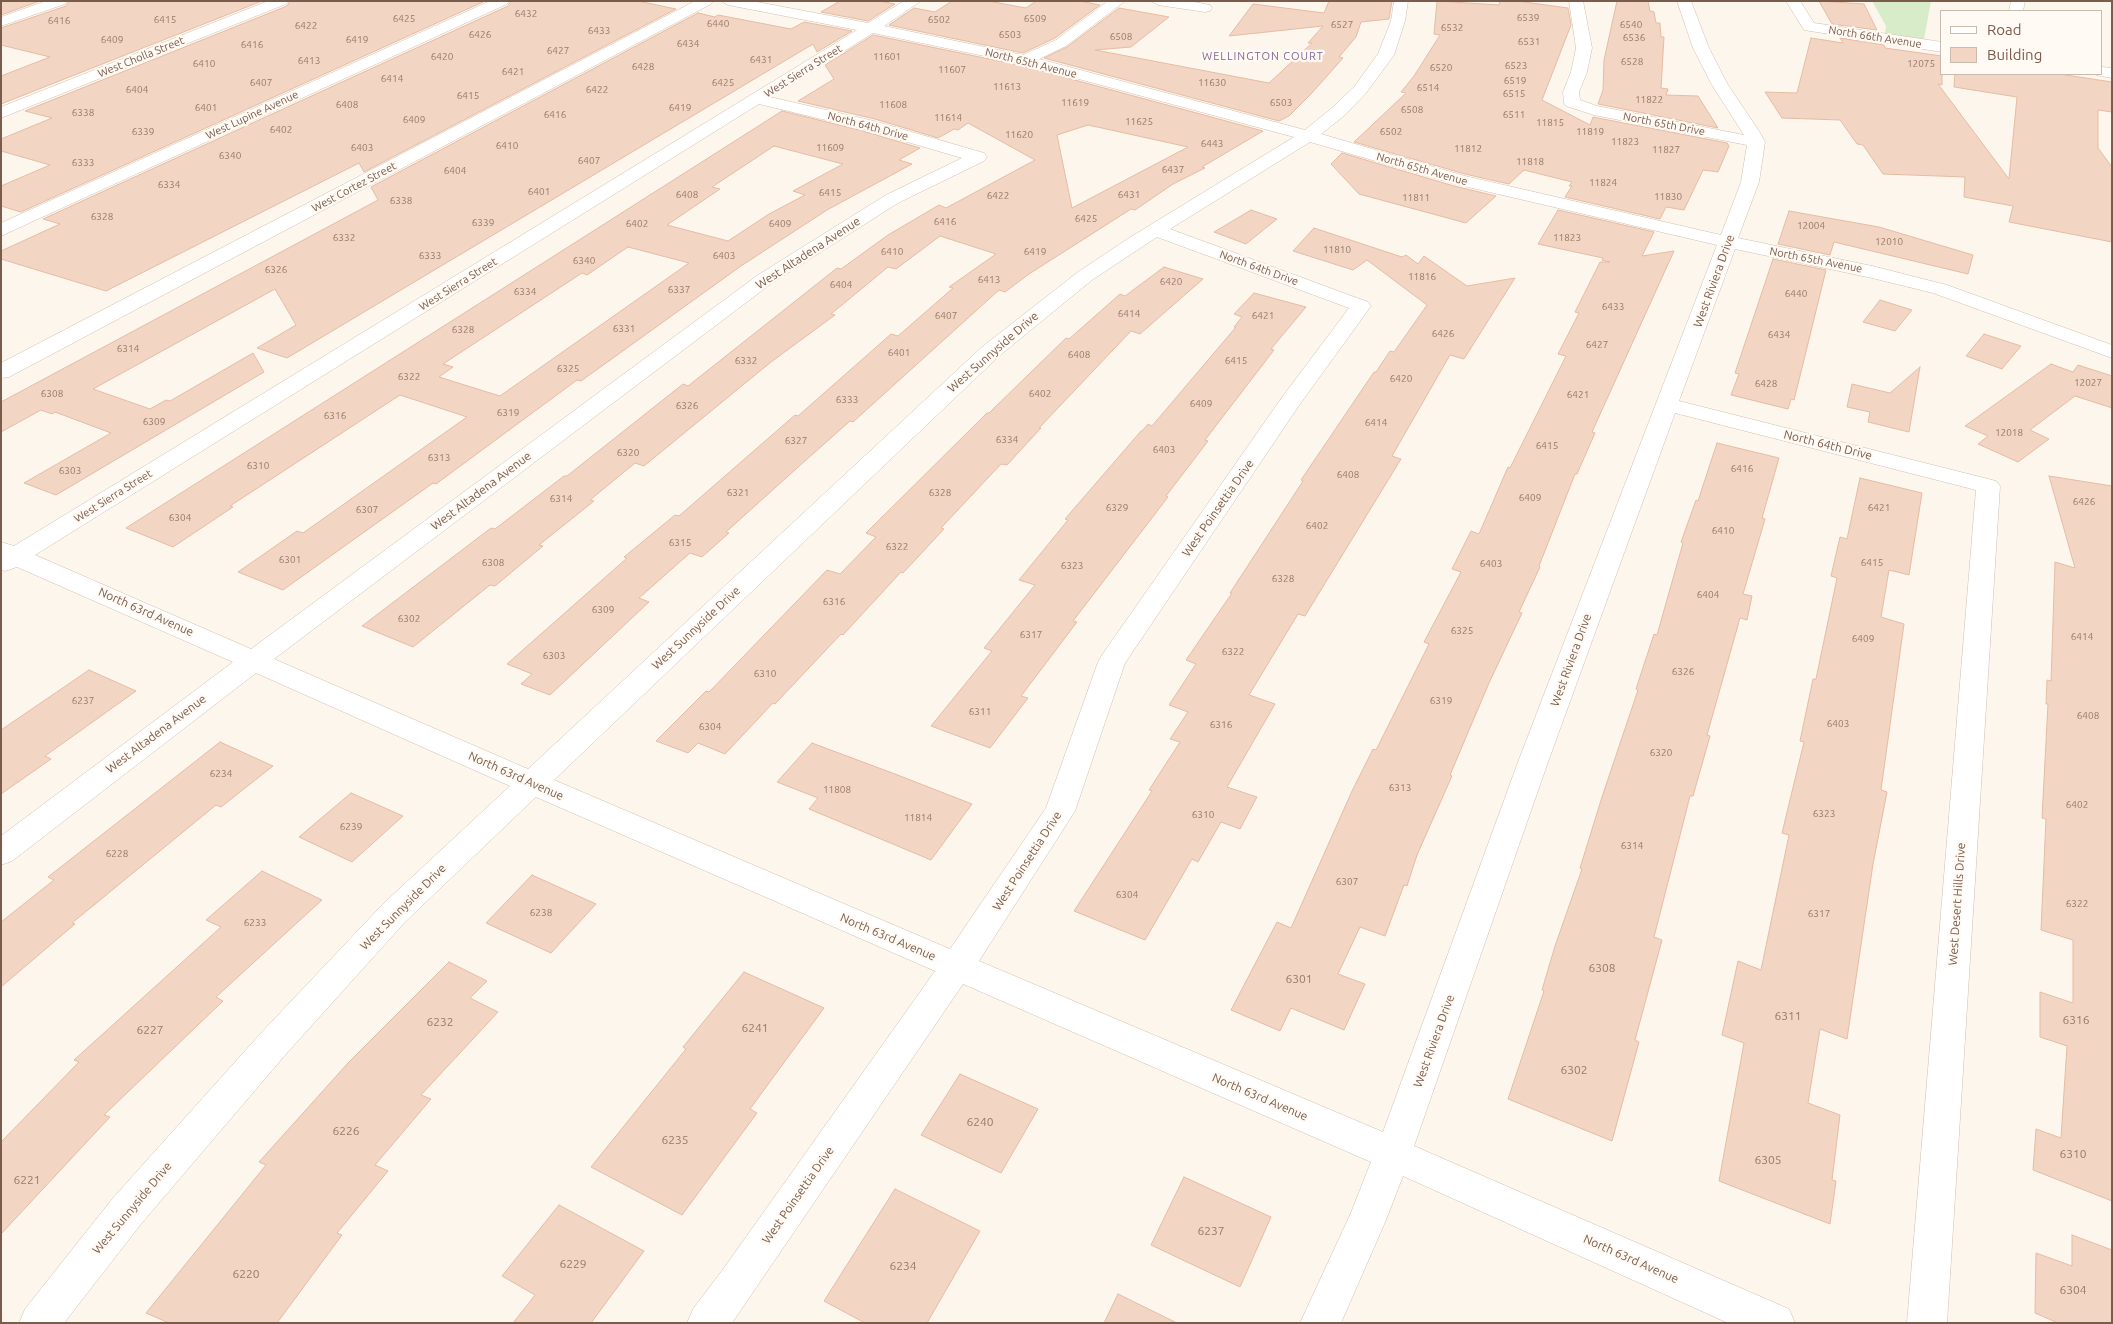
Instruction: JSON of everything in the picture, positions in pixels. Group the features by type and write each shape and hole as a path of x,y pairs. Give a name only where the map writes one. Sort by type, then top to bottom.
{"street":[{"path":"1,22 60,1"},
{"name":"West Cholla Street","path":"1,113 281,1"},
{"name":"West Lupine Avenue","path":"1,230 502,1"},
{"name":"West Cortez Street","path":"1,372 706,1"},
{"name":"North 65th Avenue","path":"728,1 872,28 1025,60 1308,136 1461,180 1940,289 2112,352"},
{"name":"West Sierra Street","path":"6,557 758,99 914,1"},
{"path":"1025,60 1061,43 1118,1"},
{"path":"1158,1 1205,8"},
{"name":"West Sunnyside Drive","path":"39,1323 127,1211 394,912 990,352 1085,276 1308,136 1360,90 1386,55 1394,36 1401,1"},
{"name":"North 65th Drive","path":"1576,1 1584,48 1579,72 1571,92 1572,103 1594,110 1756,142"},
{"path":"1684,1 1705,56 1720,85 1751,130 1756,142"},
{"path":"1776,1 1794,2"},
{"name":"North 66th Avenue","path":"1794,2 1809,27 1940,48"},
{"name":"North 64th Drive","path":"758,99 868,125 978,157"},
{"name":"West Riviera Drive","path":"1320,1323 1367,1220 1392,1154 1533,762 1750,182 1756,142"},
{"name":"West Altadena Avenue","path":"1,853 24,833 254,660 765,279 892,199 978,157"},
{"name":"North 64th Drive","path":"1156,230 1361,306"},
{"name":"West Poinsettia Drive","path":"707,1323 744,1274 957,966 1060,811 1112,662 1291,401 1361,306"},
{"name":"North 64th Drive","path":"1668,405 1988,486"},
{"name":"West Desert Hills Drive","path":"1927,1323 1988,486"},
{"name":"North 63rd Avenue","path":"6,557 254,660 532,783 1392,1154 1775,1323"}],"green space":[{"path":"1872,1 1931,1 1923,45 1884,39 1886,26"}],"building":[{"path":"1,1 40,1 1,15"},
{"path":"69,1 262,1 1,104 1,76 50,57 1,45 1,28 66,6"},
{"path":"290,1 485,1 21,212 1,206 1,186 50,165 1,151 1,139 52,118 25,111 287,6"},
{"path":"511,1 638,1 676,9 364,172 359,163 106,291 1,259 1,251 60,224 43,219 508,6"},
{"path":"840,1 879,1 895,4 868,21 821,12"},
{"path":"952,1 988,1 1026,8 1036,1 1080,1 1100,5 1055,38 1023,53 889,25 914,8 935,12"},
{"path":"1329,1 1392,1 1389,19 1361,22 1356,37 1339,57 1343,58 1289,116 1279,121 1044,58 1067,47 1119,8 1169,17 1131,47 1095,50 1269,83 1312,43 1308,43 1323,26 1229,36 1253,4 1324,13"},
{"path":"1437,1 1499,5 1500,1 1517,1 1568,8 1571,25 1542,100 1590,125 1593,117 1727,143 1729,146 1718,172 1703,170 1684,210 1666,207 1660,219 1565,197 1572,186 1569,186 1572,182 1524,170 1509,184 1465,174 1354,142 1406,93 1401,92 1414,76 1440,35 1434,34"},
{"path":"1617,1 1648,1 1650,11 1654,12 1656,23 1660,23 1661,37 1664,37 1661,88 1668,89 1666,95 1698,96 1718,128 1598,104 1603,90 1604,60"},
{"path":"1819,1 1864,4 1877,30 1832,24"},
{"path":"698,13 791,29 804,22 852,31 817,52 813,44 287,358 257,348 296,325 275,289 93,389 150,409 166,400 170,401 253,353 264,372 56,495 24,483 111,433 55,412 52,414 41,410 1,432 1,402 378,200 371,187"},
{"path":"873,35 1023,66 1263,131 1202,167 1205,168 1173,184 1135,210 1131,209 1029,274 1005,292 999,290 853,422 850,421 797,468 726,532 729,533 702,557 690,553 639,598 649,602 550,695 521,684 532,674 507,664 627,558 624,557 675,515 679,516 795,415 798,416 891,334 898,336 953,288 949,287 996,254 940,236 896,269 888,267 831,314 835,315 771,362 644,466 635,463 590,500 594,501 539,545 543,546 495,586 490,585 413,647 362,626 491,528 495,529 564,476 567,476 683,384 688,386 837,268 841,269 888,235 939,205 946,208 1035,160 968,123 958,130 954,129 938,138 875,119 798,101 834,79 825,65","holes":["1088,125 1188,147 1072,208 1057,135"]},
{"path":"1811,38 1843,43 1840,38 1884,45 1885,48 1940,56 1942,85 1938,84 2009,179 2017,97 1954,87 1955,75 2066,75 2112,82 2112,112 2098,110 2098,148 2112,167 2112,242 2009,222 2013,206 1964,197 1965,177 1883,174 1863,145 1857,144 1840,120 1782,118 1765,92 1797,93"},
{"path":"782,111 863,131 920,148 899,160 912,164 827,210 741,266 581,381 577,380 436,484 433,483 283,590 238,572 297,531 303,533 467,417 400,395 230,506 233,507 173,547 126,528","holes":["774,146 843,164 793,191 805,195 769,214 728,241 667,225 720,189 712,187","628,247 689,263 500,396 439,377 453,367 443,364 582,273 587,275"]},
{"path":"1342,153 1454,186 1496,196 1466,223 1359,194 1331,164"},
{"path":"1251,210 1277,219 1246,244 1214,232"},
{"path":"1558,210 1654,232 1642,256 1674,251 1592,432 1595,433 1577,474 1575,474 1540,567 1519,612 1522,613 1489,683 1450,775 1452,776 1417,855 1407,886 1404,885 1385,936 1360,927 1338,974 1365,984 1344,1030 1291,1008 1280,1031 1231,1010 1277,922 1291,928 1352,791 1373,749 1376,750 1429,644 1424,642 1461,572 1452,569 1471,531 1479,534 1508,467 1510,468 1566,356 1558,354 1579,313 1575,312 1600,262 1610,262 1602,260 1603,258 1538,244"},
{"path":"1789,211 1879,227 1973,255 1968,274 1834,242 1830,255 1778,244"},
{"path":"1314,228 1402,257 1406,255 1418,264 1424,256 1467,286 1515,278 1464,359 1450,355 1392,456 1401,459 1305,616 1298,614 1249,695 1275,704 1227,787 1257,797 1240,829 1221,822 1198,862 1192,859 1145,940 1074,911 1152,791 1149,790 1180,742 1170,739 1188,712 1169,705 1196,664 1186,660 1232,593 1230,593 1303,481 1301,480 1374,372 1376,372 1390,351 1394,352 1427,305 1367,260 1353,270 1293,251"},
{"path":"1773,259 1826,270 1794,400 1791,399 1788,409 1731,395 1739,374 1735,373"},
{"path":"1164,267 1203,279 1140,334 1131,331 1039,428 1041,428 1007,465 1001,464 941,528 944,529 903,573 901,572 843,635 841,634 725,754 698,743 688,753 656,741 706,691 709,692 827,570 840,574 876,537 866,533 1066,338 1069,339 1120,294 1125,296"},
{"path":"1254,293 1306,307 1271,349 1274,350 1205,440 1208,441 1166,496 1168,497 1073,621 1077,622 1021,696 1028,698 990,748 931,726 992,651 984,648 1035,585 1019,580 1068,520 1065,519 1141,431 1148,424 1152,426 1236,327 1234,327 1242,317 1234,314"},
{"path":"1880,300 1912,310 1895,331 1863,322"},
{"path":"1984,334 2021,346 2002,369 1966,356"},
{"path":"2051,364 2073,372 2078,365 2112,376 2112,408 2075,396 2030,430 2049,439 2018,462 1978,444 1988,436 1965,426"},
{"path":"1920,367 1909,432 1868,422 1870,412 1847,407 1852,384 1890,393"},
{"path":"1717,443 1779,458 1762,518 1765,519 1743,594 1752,596 1747,620 1740,618 1707,735 1710,736 1693,796 1690,796 1654,937 1662,940 1635,1040 1639,1042 1612,1141 1508,1099 1544,991 1542,990 1555,946 1582,869 1580,868 1602,797 1638,690 1636,689 1654,634 1657,635 1683,543 1681,542 1696,500 1698,501"},
{"path":"2049,476 2112,486 2112,1201 2033,1170 2036,1129 2061,1138 2067,1046 2040,1037 2040,992 2073,1003 2073,940 2041,930 2046,819 2042,818 2048,704 2046,704 2047,680 2051,681 2055,562 2075,568"},
{"path":"1860,478 1922,493 1909,575 1889,570 1881,617 1904,624 1881,790 1887,792 1873,864 1847,1039 1820,1029 1808,1103 1840,1115 1832,1180 1836,1181 1830,1224 1719,1181 1744,1043 1722,1035 1738,961 1761,970 1789,835 1782,833 1804,742 1800,741 1813,679 1816,679 1837,578 1831,576 1840,537 1847,539"},
{"path":"89,670 136,691 45,756 51,759 1,794 1,730"},
{"path":"220,742 273,766 221,807 216,805 72,923 75,924 1,987 1,922 54,880 48,877"},
{"path":"812,743 972,804 931,860 809,809 818,798 777,782"},
{"path":"351,793 403,816 352,862 299,837"},
{"path":"262,871 322,900 216,997 223,1001 104,1115 110,1117 1,1234 1,1142 79,1062 74,1060 221,927 206,920"},
{"path":"532,875 596,904 551,953 486,923"},
{"path":"449,962 487,981 470,998 498,1012 421,1095 431,1099 375,1165 388,1171 337,1233 342,1235 277,1323 169,1323 146,1313 266,1165 259,1162 348,1063"},
{"path":"744,972 824,1008 750,1109 757,1113 682,1215 591,1167 686,1049 683,1047"},
{"path":"960,1074 1038,1109 1001,1173 921,1135"},
{"path":"1184,1177 1271,1217 1240,1287 1151,1245"},
{"path":"895,1189 980,1231 927,1323 865,1323 824,1301"},
{"path":"559,1205 644,1251 591,1323 513,1323 535,1295 502,1276"},
{"path":"2072,1235 2112,1250 2112,1323 2058,1323 2035,1313 2036,1253 2072,1266"},
{"path":"1118,1294 1177,1323 1104,1323"}],"district":[{"name":"WELLINGTON COURT","path":"1263,56"}]}
